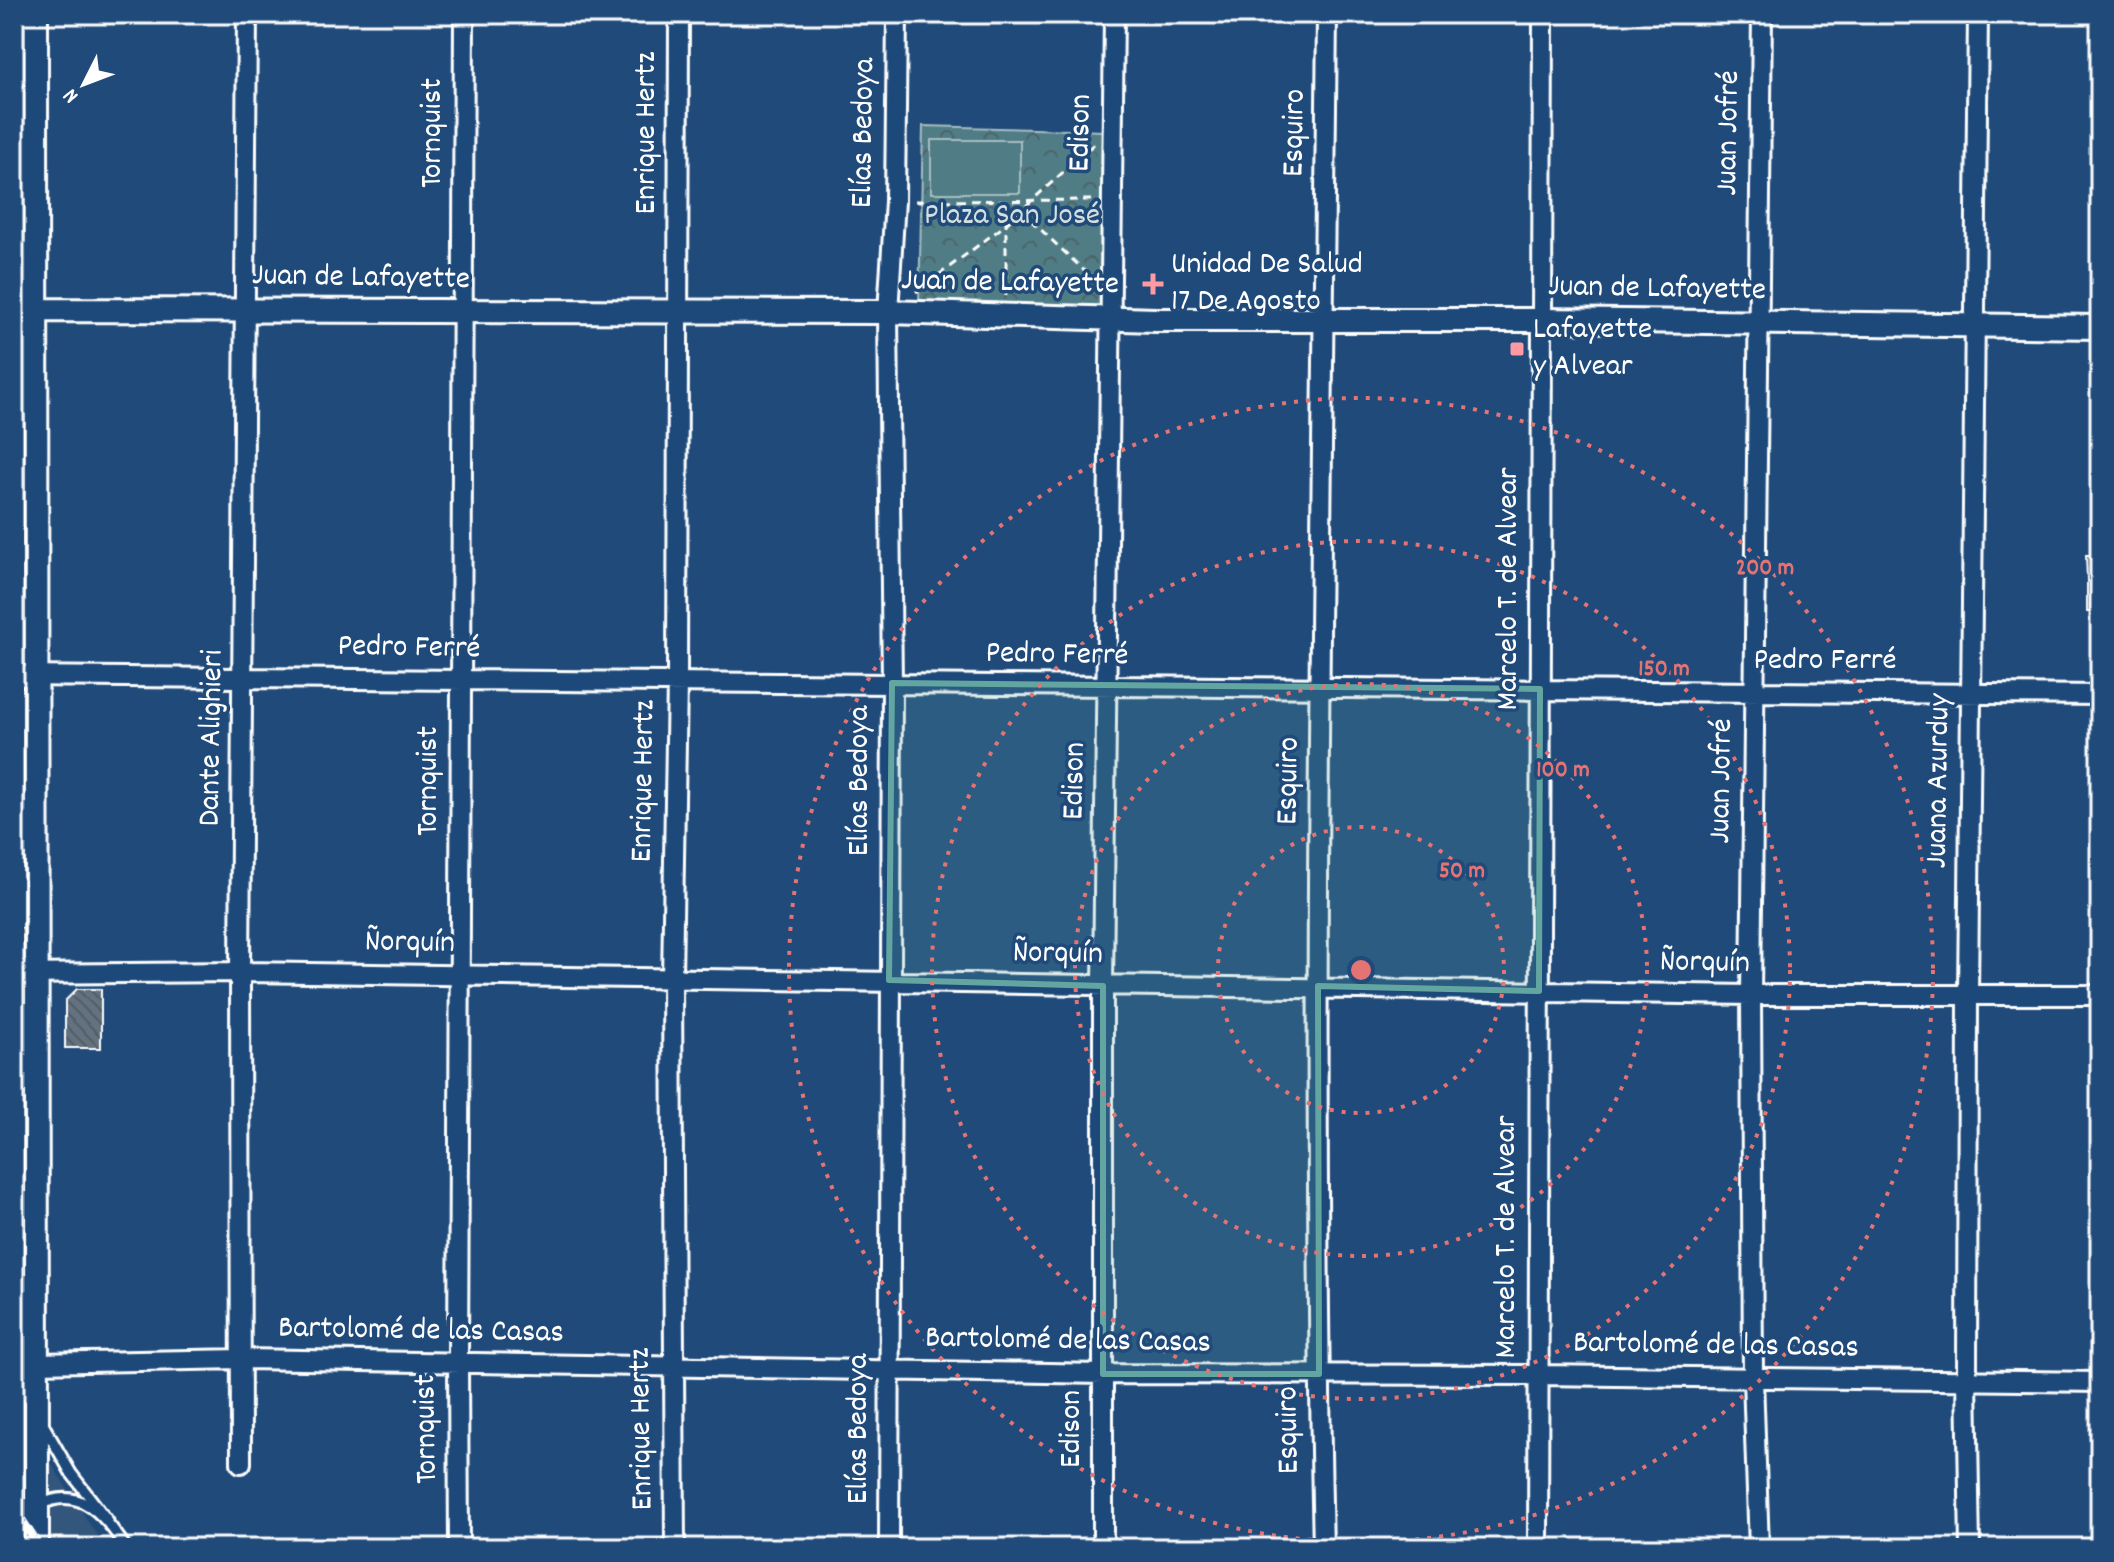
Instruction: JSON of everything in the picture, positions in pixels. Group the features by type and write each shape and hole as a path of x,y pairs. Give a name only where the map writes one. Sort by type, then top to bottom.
{"street":[{"path":"36,14 24,310 38,676 39,860 25,974 37,1406 37,1548"},
{"name":"Dante Alighieri","path":"241,1463 240,972 247,14"},
{"name":"Tornquist","path":"459,1548 464,14"},
{"name":"Enrique Hertz","path":"675,1548 672,979 677,682 679,14"},
{"name":"Elías Bedoya","path":"889,1548 892,683 888,312 895,201 897,14"},
{"name":"Edison","path":"1103,1548 1103,986 1114,14"},
{"name":"Esquiro","path":"1323,1548 1319,1374 1318,986 1327,14"},
{"name":"Marcelo T. de Alvear","path":"1538,1548 1543,14"},
{"name":"Juan Jofré","path":"1759,1548 1753,1379 1751,995 1762,14"},
{"name":"Juana Azurduy","path":"1970,1548 1968,995 1978,14"},
{"name":"Juan de Lafayette","path":"24,310 1006,315 1111,307 1324,320 2100,327"},
{"name":"Pedro Ferré","path":"14,676 2100,695"},
{"name":"Ñorquín","path":"25,974 240,972 889,980 1103,986 1318,986 1751,995 2100,995"},
{"name":"Bartolomé de las Casas","path":"36,1363 242,1359 1103,1374 1538,1375 2100,1382"},
{"path":"14,1379 37,1406"}],"lane":[{"path":"37,1406 71,1473 126,1548"},
{"path":"37,1506 60,1498 80,1502 96,1509 108,1521"}],"path":[{"path":"888,312 1004,226 1112,128"},
{"path":"1006,200 1006,315"},
{"path":"895,201 1111,200"},
{"path":"1020,211 1111,307"}],"highlighted area":[{"path":"892,683 1540,689 1539,991 1318,986 1319,1374 1103,1374 1103,986 889,980"}],"shaded area":[{"path":"14,1406 23,1419 105,1548 14,1548"}],"green space":[{"name":"Plaza San José","path":"923,126 1105,131 1101,309 919,304"},
{"path":"931,140 1020,140 1020,193 931,193"}],"building":[{"path":"14,267 30,268 30,280 19,289 14,289"},
{"path":"2086,555 2100,555 2100,580 2087,581"},
{"path":"2100,580 2100,612 2087,612 2087,581"},
{"path":"14,928 24,928 24,949 17,957 14,957"},
{"path":"77,989 101,989 101,1048 65,1048 65,1001"}],"railway":[{"path":"14,1508 40,1548"}],"place":[{"name":"Unidad De Salud 17 De Agosto","path":"1153,284"},
{"name":"Lafayette y Alvear","path":"1517,349"}]}
